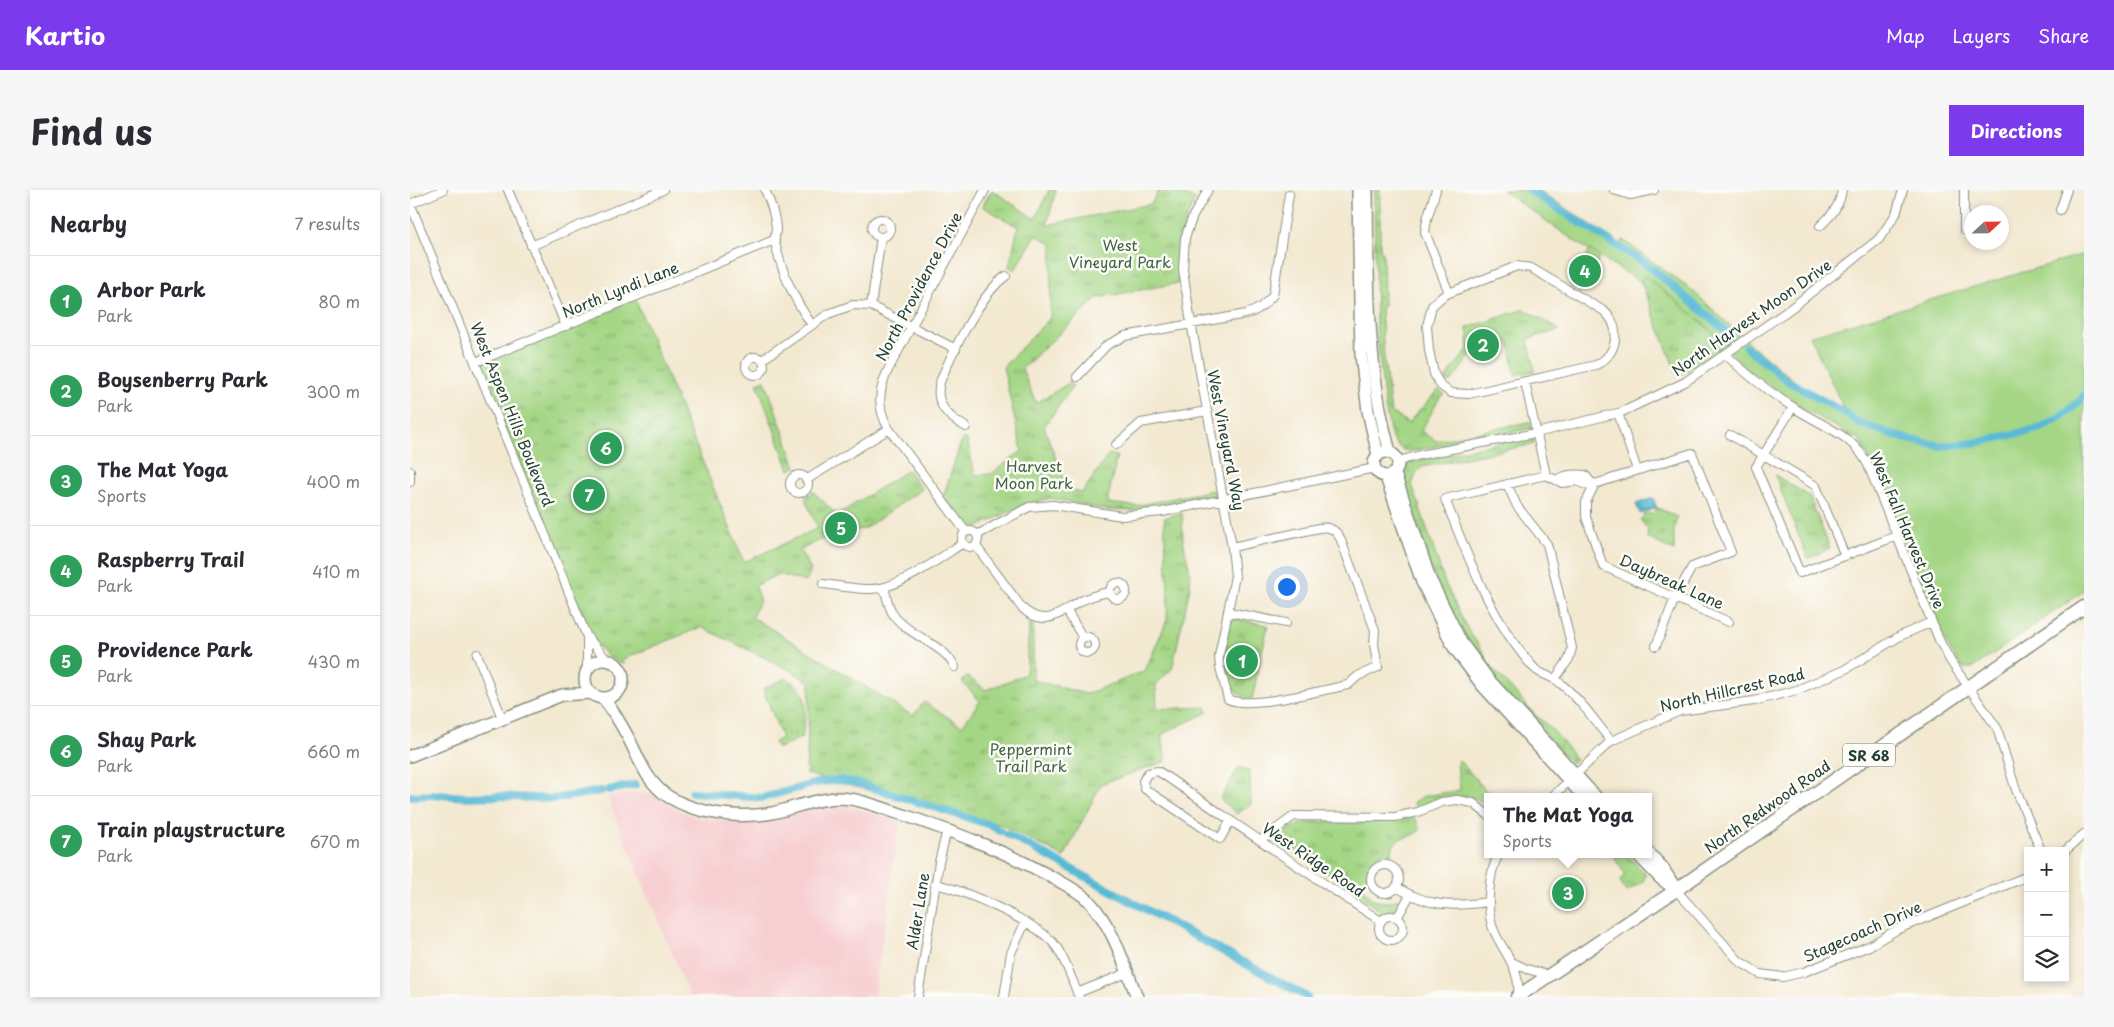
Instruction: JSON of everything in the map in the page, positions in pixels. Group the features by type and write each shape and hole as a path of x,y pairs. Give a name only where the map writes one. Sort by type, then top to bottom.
{"main road":[{"name":"North Redwood Road","path":"1517,997 1676,890 2084,607"}],"street":[{"path":"410,204 443,190"},
{"path":"508,190 566,326"},
{"path":"531,246 663,190"},
{"path":"765,190 776,229 774,240 786,277 812,325"},
{"name":"North Providence Drive","path":"889,429 881,410 879,397 884,379 985,190"},
{"name":"West Vineyard Way","path":"1208,190 1193,216 1183,248 1183,269 1206,411 1232,547 1235,576 1219,656 1228,699 1235,703 1259,702 1348,685 1358,676 1378,667 1374,645 1375,630 1340,538 1334,530 1327,527 1319,528 1232,547"},
{"path":"1358,190 1361,355 1368,411 1378,455"},
{"path":"1367,190 1369,306 1373,354 1381,412 1390,452"},
{"path":"1436,190 1427,218 1425,232 1450,293"},
{"path":"1614,190 1630,195 1654,190"},
{"path":"1820,226 1838,206 1842,190"},
{"name":"North Harvest Moon Drive","path":"1399,461 1420,454 1536,433 1618,413 1646,402 1685,382 1790,309 1879,239 1896,214 1903,190"},
{"path":"1964,190 1964,205"},
{"path":"2060,210 2067,190"},
{"path":"1077,377 1107,345 1125,336 1256,311 1273,295 1289,194"},
{"name":"West Aspen Hills Boulevard","path":"410,204 587,637"},
{"path":"872,306 881,237"},
{"name":"North Lyndi Lane","path":"476,362 774,240"},
{"path":"1517,266 1531,268 1604,310 1615,327 1616,340 1612,351 1604,360 1596,364 1465,395 1451,393 1441,386 1432,368 1428,319 1432,306 1450,293 1517,266"},
{"path":"966,427 946,414 941,406 937,392 943,373 990,290 1006,276"},
{"path":"762,360 812,325 840,309 852,306 872,306 956,349"},
{"name":"West Fall Harvest Drive","path":"1725,354 1749,376 1793,407 1850,441 1864,458 1940,642 1999,733 2015,787 2039,847"},
{"path":"1525,382 1546,475"},
{"path":"1793,407 1756,467 1800,573 1894,536"},
{"path":"1116,445 1141,423 1206,411"},
{"path":"1618,413 1637,470"},
{"path":"806,480 889,429 966,532"},
{"path":"1730,434 1816,486 1845,556"},
{"path":"1374,468 1378,455 1382,452 1390,452 1396,455 1399,461 1399,466 1390,475"},
{"path":"1610,741 1578,699 1555,679 1535,670 1510,637 1482,588 1445,499 1546,475 1558,479 1562,483 1577,481 1586,484 1593,483 1692,453 1731,552 1692,567 1675,598 1656,646"},
{"path":"977,534 1029,507 1053,505 1122,516 1162,512 1374,468"},
{"path":"1374,468 1377,472 1390,475"},
{"path":"410,471 410,482"},
{"path":"1390,475 1422,582 1454,646 1482,685 1573,778 1591,793"},
{"name":"Daybreak Lane","path":"1593,483 1586,502 1586,517 1603,566 1729,622"},
{"path":"1507,484 1516,506 1547,544 1554,567 1572,648 1569,659 1555,679"},
{"path":"976,546 969,548 963,543 962,536 966,532 973,531 977,534"},
{"path":"976,546 978,542 977,534"},
{"path":"823,584 860,588 884,587 922,569 963,543"},
{"path":"976,546 1027,612 1041,618 1067,612 1081,601 1110,592"},
{"path":"884,587 888,605 895,617 911,632 944,652 952,659 955,667"},
{"path":"1067,612 1083,638"},
{"path":"1229,612 1286,623"},
{"name":"North Hillcrest Road","path":"1556,793 1610,741 1680,711 1754,700 1797,690 1841,672 1900,636 1929,622"},
{"path":"587,637 608,661 613,663 620,671 622,681 619,690 620,709 630,740"},
{"path":"587,637 587,688 591,693"},
{"path":"477,654 502,718"},
{"path":"562,695 596,662 608,661"},
{"path":"603,698 609,697 619,690"},
{"path":"410,756 562,695 591,693 603,698 611,707 630,740 646,775 668,797 691,807 732,815 743,815 770,813 822,800 840,798 864,802 947,830 1014,856 1079,892 1104,920 1137,997"},
{"name":"West Ridge Road","path":"1231,820 1220,839 1145,789 1143,781 1148,773 1158,771 1261,840 1381,921 1379,926 1381,934 1385,938 1394,939 1401,934 1400,921 1397,918 1410,895"},
{"path":"1573,778 1582,793"},
{"path":"1261,840 1294,816 1395,817 1418,812 1442,802 1457,800 1473,803 1484,811"},
{"name":"Alder Lane","path":"918,997 935,884 947,830"},
{"path":"2069,847 2084,834"},
{"path":"1652,856 1662,867 1676,890"},
{"path":"1497,858 1488,902 1494,931 1512,962 1518,982 1517,997"},
{"path":"1641,858 1660,878 1676,890"},
{"name":"Stagecoach Drive","path":"1676,890 1739,961 1760,974 1783,977 1804,972 1869,946 1898,929 2024,878"},
{"path":"935,884 982,900 1044,933 1063,957 1078,995 1127,972"},
{"path":"1396,886 1410,895 1446,906 1488,902"},
{"path":"1381,921 1388,916 1397,918"},
{"path":"1004,997 1011,953 1025,923"},
{"path":"1512,962 1548,975"}],"shaded area":[{"path":"635,793 653,794 677,809 695,817 710,819 750,822 822,806 836,805 849,806 900,822 874,997 690,997 607,797"}],"green space":[{"path":"992,190 1035,219 1049,190 1056,190 1047,225 1151,204 1159,190 1175,190 1195,200 1186,220 1181,240 1178,261 1179,283 1097,298 1022,369 1036,403 1069,383 1073,386 1044,427 1067,488 1082,493 1109,454 1117,456 1107,503 1135,506 1218,489 1216,495 1140,511 1106,510 1051,498 1023,505 978,527 962,520 954,511 944,495 962,439 967,439 975,475 991,474 1022,451 1003,367 1050,318 1052,244 1036,235 1015,270 1009,267 1018,227 982,206"},
{"path":"1374,190 1380,190 1380,249 1383,253 1384,305 1381,309 1384,358 1391,412 1408,423 1438,390 1444,394 1439,399 1421,431 1436,441 1529,422 1532,428 1412,451 1402,450 1392,439 1385,407 1376,327"},
{"path":"1502,190 1538,190 1621,244 1623,240 1694,292 1753,347 1799,384 1844,409 1810,336 2084,254 2084,591 1973,668 1962,668 1945,641 1859,438 1853,437 1806,410 1745,368 1708,327 1645,276 1641,282 1576,242"},
{"path":"1590,250 1600,257 1580,292 1570,285"},
{"path":"1645,276 1697,318 1725,345 1678,377 1641,282"},
{"name":"Peppermint Trail Park","path":"635,298 744,562 818,528 805,499 813,491 837,515 908,470 922,489 864,529 838,532 800,550 811,570 806,582 778,574 755,586 760,601 752,617 913,716 924,702 962,726 980,701 962,682 967,676 986,690 1026,674 1029,624 1033,625 1033,680 1086,694 1145,671 1167,620 1168,590 1164,518 1182,513 1183,540 1190,572 1190,587 1172,669 1156,685 1157,709 1206,707 1208,712 1162,734 1166,761 1101,784 1064,857 1002,825 806,774 810,682 786,668 701,627 621,660 624,664 606,655 592,638 586,626 483,374 484,359"},
{"path":"1524,309 1560,330 1528,339 1535,371 1515,375 1509,342 1474,351 1450,383 1445,379 1469,348 1467,328"},
{"path":"765,380 796,467 789,470 757,383"},
{"path":"1528,436 1533,438 1534,444 1422,467 1417,472 1412,484 1445,583 1468,630 1483,651 1488,663 1537,717 1563,742 1576,760 1572,764 1501,689 1464,640 1453,621 1436,581 1421,540 1402,476 1408,463"},
{"path":"1775,475 1809,496 1830,548 1808,559"},
{"path":"1658,508 1677,517 1674,530 1674,551 1647,538 1648,530 1640,519 1643,518 1644,514 1652,514"},
{"path":"1235,619 1268,625 1252,699 1243,696 1237,691 1226,670 1225,646 1231,621"},
{"path":"786,678 800,689 804,696 805,719 802,737 777,749 774,742 782,738 763,689"},
{"path":"1459,760 1488,793 1484,793 1484,803 1469,797 1452,796 1417,808 1413,802 1424,796 1460,790 1457,764"},
{"path":"1239,767 1250,772 1251,804 1237,814 1220,799"},
{"path":"1414,818 1420,830 1411,836 1399,839 1393,847 1391,854 1376,856 1378,865 1362,886 1377,901 1386,902 1398,899 1397,910 1384,914 1346,885 1341,892 1338,889 1341,882 1278,838 1295,826 1306,823 1362,823 1363,821"},
{"path":"1615,858 1631,858 1646,875 1642,883 1626,892 1620,881 1625,874"}],"water":[{"path":"1653,498 1657,508 1640,514 1636,504"}],"waterway":[{"path":"1529,190 1646,264 1731,335"},
{"path":"1746,347 1788,381 1861,424 1903,438 1940,446 1975,443 2041,428 2060,417 2079,402 2084,395"},
{"path":"692,792 762,798 820,782 840,780 861,784 990,825 1000,831"},
{"path":"609,790 635,785"},
{"path":"410,796 498,796 552,799 601,791"},
{"path":"1007,834 1307,997"}],"place":[{"name":"Raspberry Trail","path":"1585,271"},
{"name":"Boysenberry Park","path":"1483,345"},
{"name":"Shay Park","path":"606,448"},
{"name":"Train playstructure","path":"589,495"},
{"name":"Providence Park","path":"841,528"},
{"name":"Arbor Park","path":"1242,661"},
{"name":"The Mat Yoga","path":"1568,893"}],"park label":[{"name":"West Vineyard Park","path":"1120,252"},
{"name":"Harvest Moon Park","path":"1034,474"}]}
